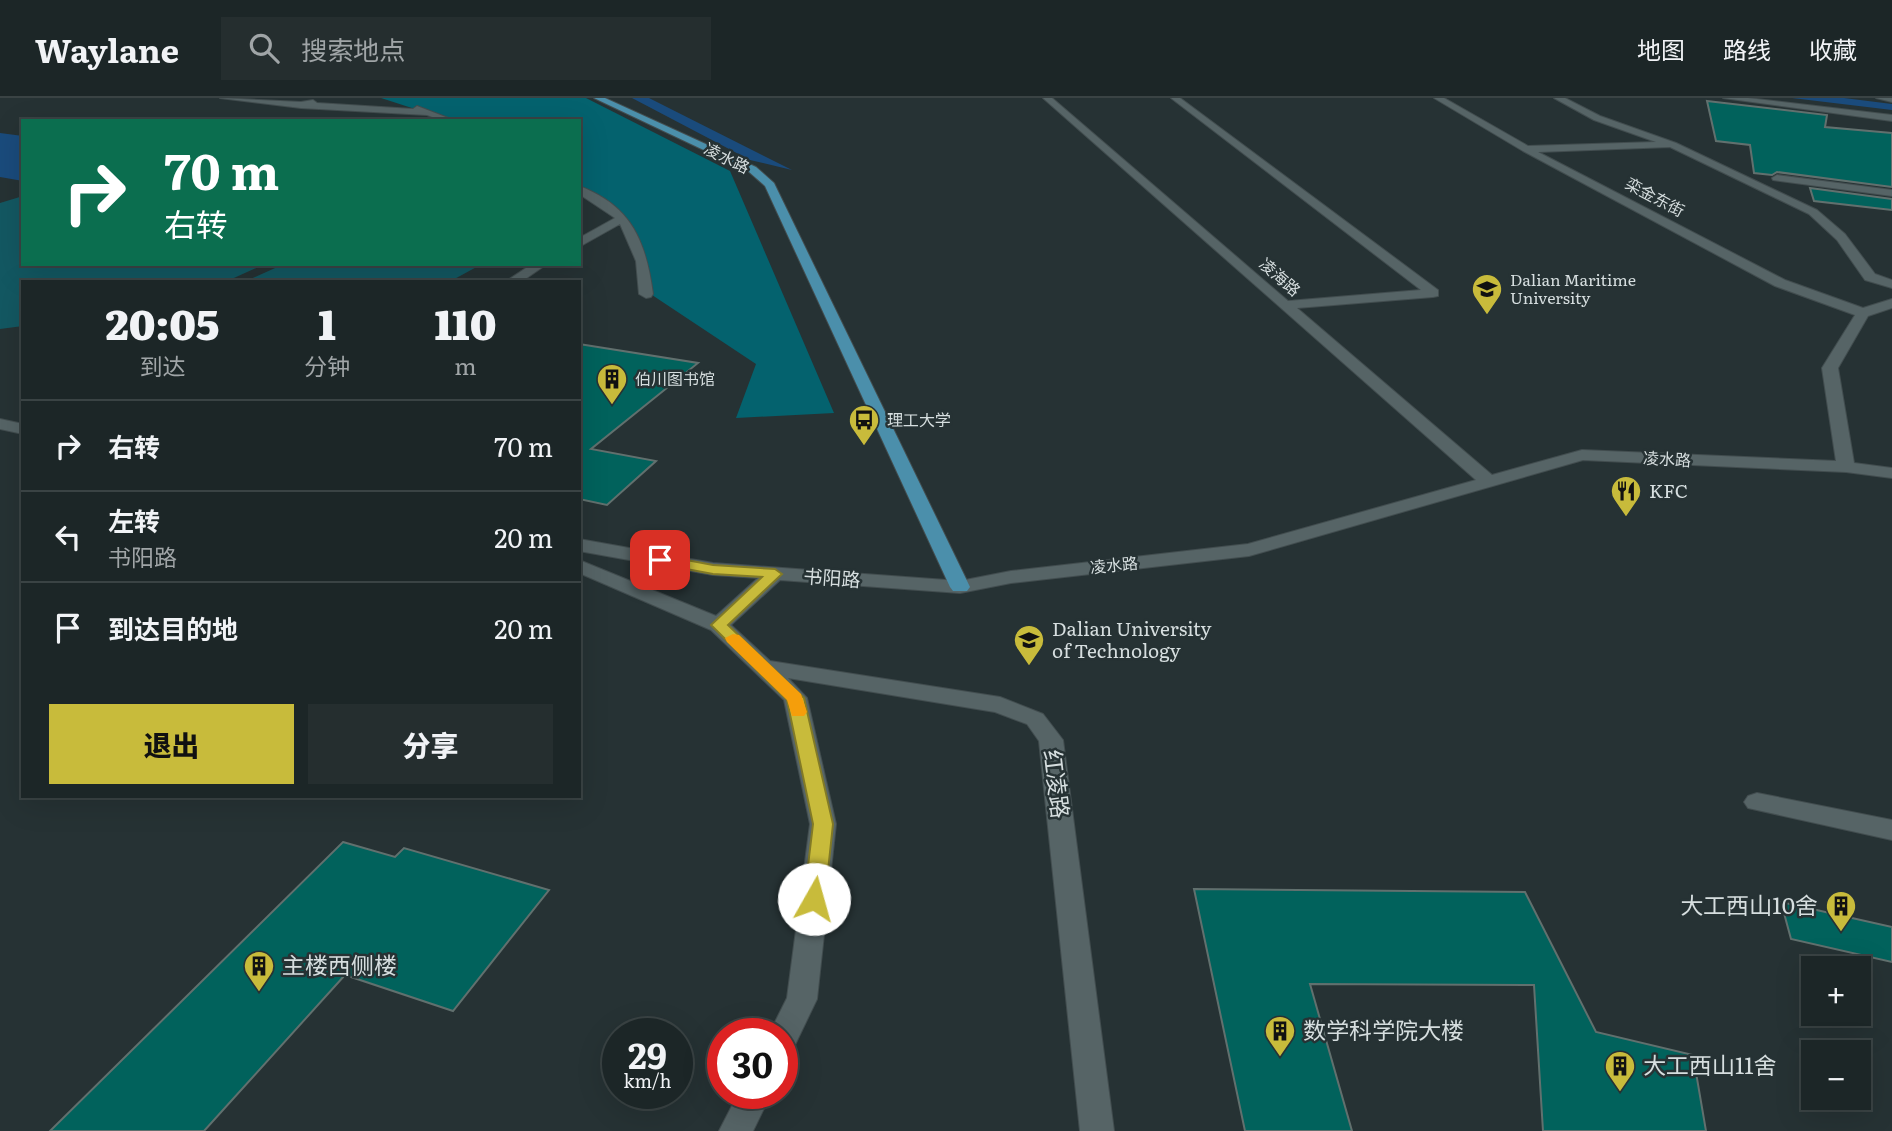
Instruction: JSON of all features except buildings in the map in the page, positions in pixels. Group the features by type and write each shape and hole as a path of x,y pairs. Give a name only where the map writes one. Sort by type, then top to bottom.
{"main road":[{"name":"凌水路","path":"598,98 752,169 770,185 960,587"}],"street":[{"path":"224,98 430,113"},
{"path":"301,105 342,98"},
{"path":"381,98 446,119"},
{"name":"凌海路","path":"1047,98 1489,482"},
{"path":"1175,98 1433,293 1286,305"},
{"name":"栾金东街","path":"1438,98 1525,149 1780,283 1863,313"},
{"path":"1558,98 1597,118 1673,145 1812,212 1841,237 1870,277 1892,284"},
{"path":"1727,98 1892,118"},
{"path":"1881,98 1892,99"},
{"path":"1525,149 1673,145"},
{"path":"1777,178 1892,193"},
{"path":"581,190 623,218 642,261 646,294"},
{"path":"581,242 623,218"},
{"path":"514,280 538,266"},
{"path":"1846,467 1829,368 1863,313 1892,303"},
{"path":"0,424 21,429"},
{"name":"凌水路","path":"960,587 1011,577 1249,550 1582,455 1846,467 1892,473"},
{"name":"书阳路","path":"581,545 713,569 960,587"},
{"path":"581,567 719,625 795,698 823,824 802,999 792,1018"},
{"path":"719,625 775,574"},
{"name":"红凌路","path":"762,667 1000,705 1035,719 1051,740 1097,1131"},
{"path":"1757,802 1892,830"},
{"path":"736,1131 747,1109"}],"shaded area":[{"path":"381,98 586,98 730,171 834,413 736,418 756,364 646,291 623,218 581,190 581,119 446,119"},
{"path":"632,98 649,98 792,170 750,160"},
{"path":"1792,98 1844,98 1892,104 1892,110"},
{"path":"0,133 21,136 21,181 0,177"},
{"path":"21,197 21,266 261,266 229,280 21,280 21,326 0,329 0,203"},
{"path":"280,266 478,266 453,280 248,280"}],"slow traffic":[{"path":"733,638 795,698 798,712"}],"place":[{"name":"Dalian Maritime University","path":"1487,316"},
{"name":"伯川图书馆","path":"612,406"},
{"name":"理工大学","path":"864,447"},
{"name":"KFC","path":"1626,518"},
{"name":"Dalian University of Technology","path":"1029,667"},
{"name":"大工西山10舍","path":"1841,933"},
{"name":"主楼西侧楼","path":"259,993"},
{"name":"数学科学院大楼","path":"1280,1058"},
{"name":"大工西山11舍","path":"1620,1093"}],"route":[{"path":"660,560 713,569 775,574 719,625 795,698 823,824 814,899"}]}
